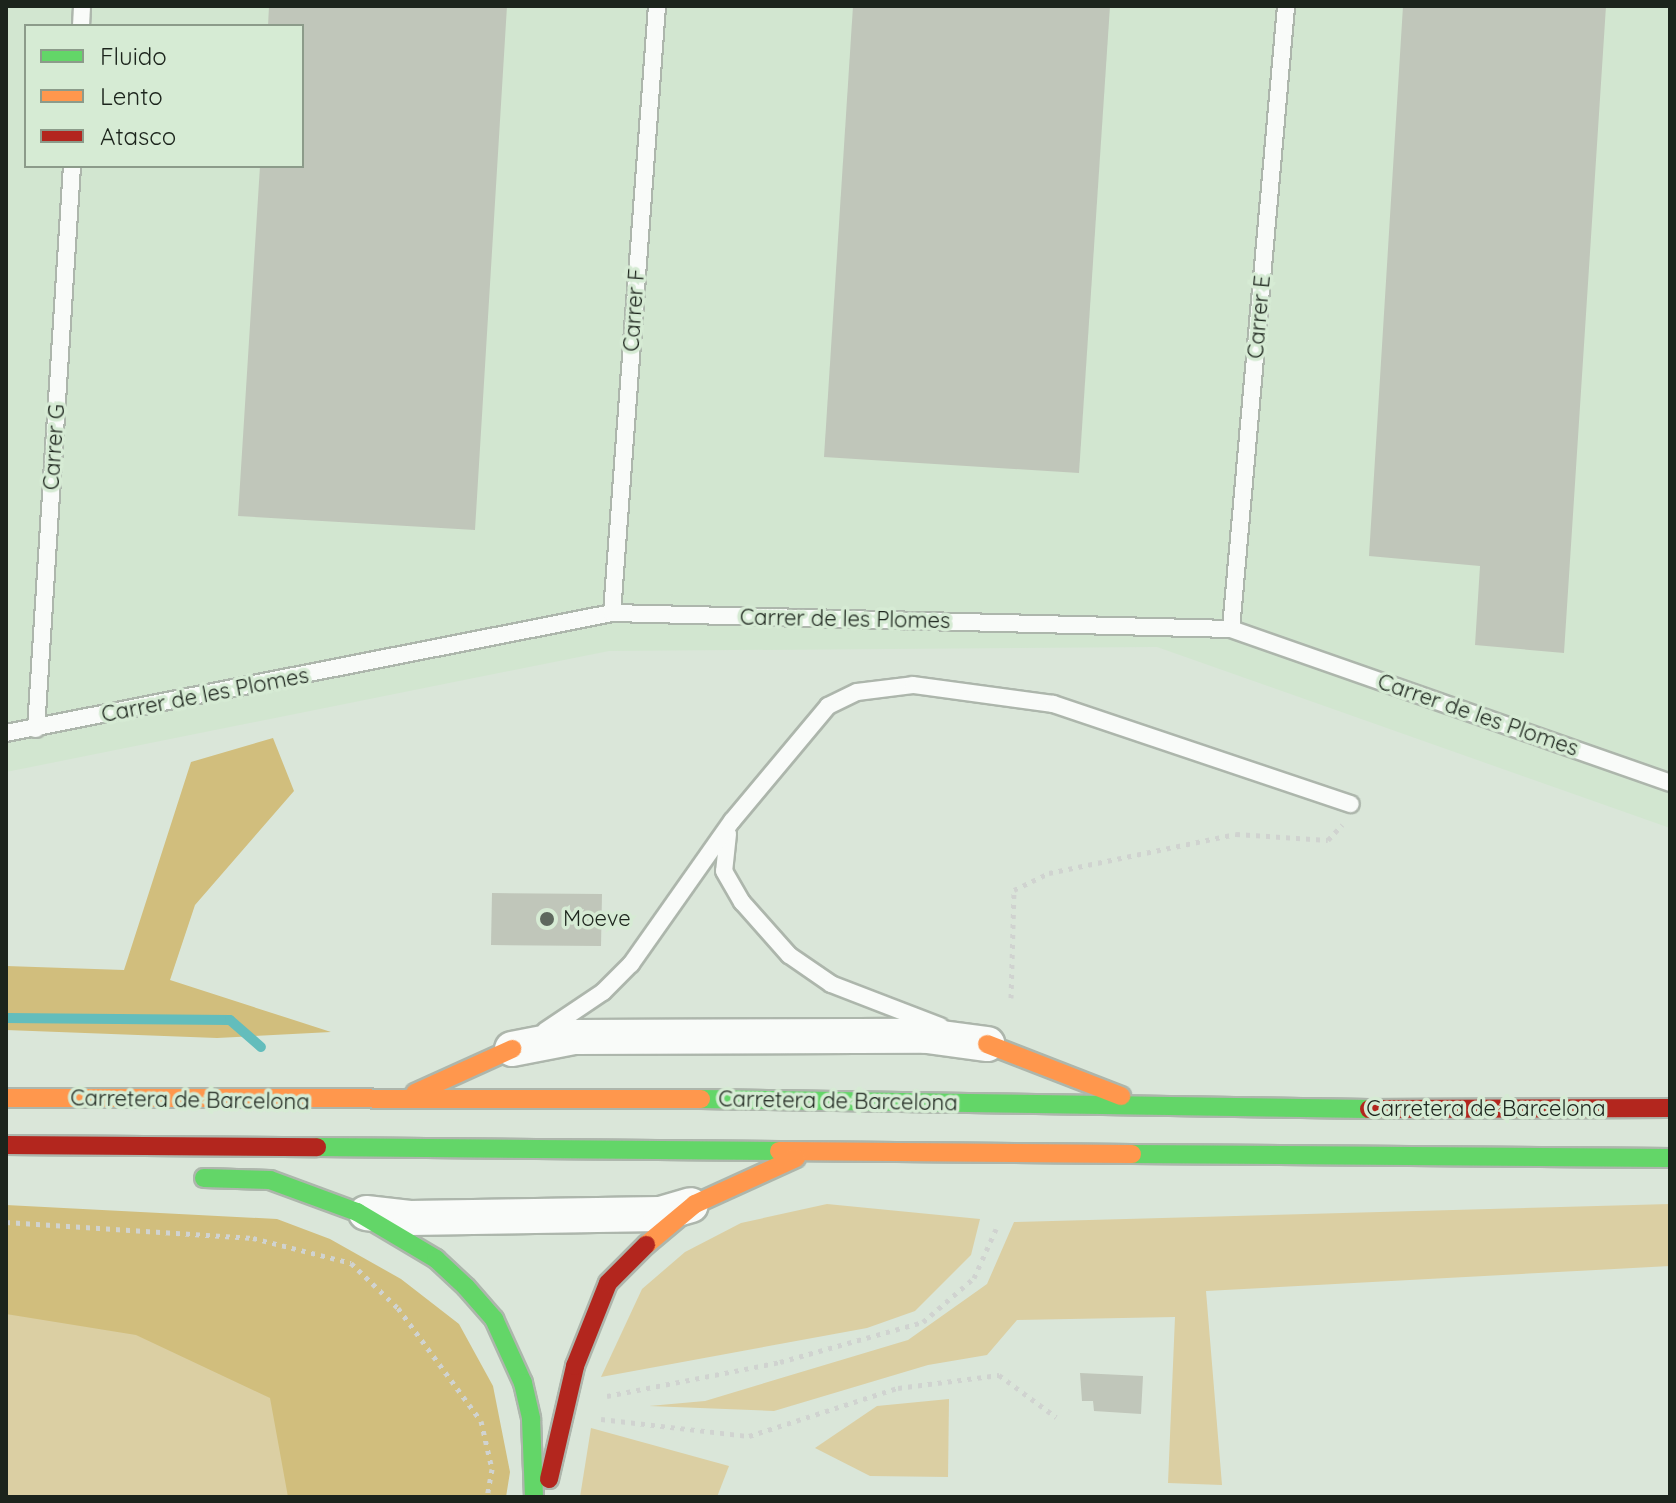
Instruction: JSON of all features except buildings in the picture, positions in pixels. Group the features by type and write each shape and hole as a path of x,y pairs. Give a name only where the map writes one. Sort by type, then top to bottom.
{"highway":[{"path":"987,1044 1146,1106"},
{"path":"395,1102 512,1049"},
{"name":"Carretera de Barcelona","path":"6,1098 395,1102 771,1099 1146,1106 1670,1108"},
{"path":"6,1145 1670,1158"},
{"path":"545,1497 589,1322 608,1283 632,1253 695,1204 814,1151"},
{"path":"177,1178 270,1180 357,1212 436,1259 494,1319 523,1383 531,1419 534,1497"}],"street":[{"path":"512,1049 589,1037 927,1036 987,1044"},
{"path":"357,1212 410,1218 660,1214 695,1204"}],"lane":[{"name":"Carrer F","path":"612,613 657,6"},
{"name":"Carrer E","path":"1231,629 1286,6"},
{"name":"Carrer G","path":"36,729 72,168"},
{"name":"Carrer de les Plomes","path":"6,733 612,613 1231,629 1670,783"},
{"path":"512,1049 566,1021 631,964 732,821 828,706 882,685 1053,704 1351,804"},
{"path":"732,821 722,853 724,871 742,902 789,955 831,984 987,1044"}],"path":[{"path":"1011,998 1014,890 1049,873 1236,834 1328,840 1344,823 1351,804"},
{"path":"6,1222 253,1238 351,1263 398,1308 481,1421 492,1469 487,1497"},
{"path":"588,1417 604,1397 780,1362 923,1322 974,1278 996,1229"},
{"path":"564,1414 749,1436 898,1388 999,1375 1056,1417"}],"shaded area":[{"path":"6,6 1670,6 1670,828 1157,647 609,651 6,772"},
{"path":"273,738 294,791 195,905 170,980 331,1032 217,1038 6,1030 6,966 124,970 191,762"},
{"path":"827,1204 980,1219 971,1255 915,1311 867,1328 601,1377 642,1289 685,1252 741,1223"},
{"path":"1670,1204 1670,1266 1206,1291 1222,1485 1168,1483 1175,1317 1017,1320 987,1355 928,1365 774,1411 649,1406 705,1401 908,1340 987,1284 1014,1222"},
{"path":"6,1205 277,1219 330,1239 401,1279 459,1324 493,1386 510,1472 506,1497 288,1497 270,1398 136,1335 6,1314"},
{"path":"6,1290 221,1312 364,1497 6,1497"},
{"path":"949,1399 948,1477 870,1476 815,1448 877,1406"},
{"path":"591,1428 729,1466 717,1497 580,1497"}],"waterway":[{"path":"6,1018 230,1020 261,1047"}],"traffic: fast":[{"path":"701,1099 1369,1109"},
{"path":"317,1147 779,1151"},
{"path":"1132,1154 1670,1158"},
{"path":"204,1178 270,1180 357,1212 436,1259 466,1287 494,1319 523,1383 531,1419 534,1497"}],"traffic: slow":[{"path":"987,1044 1121,1096"},
{"path":"415,1093 512,1049"},
{"path":"6,1098 701,1099"},
{"path":"779,1151 1132,1154"},
{"path":"646,1245 695,1204 796,1158"}],"traffic: jam":[{"path":"1369,1109 1670,1108"},
{"path":"6,1145 317,1147"},
{"path":"549,1479 575,1366 608,1283 646,1245"}],"place":[{"name":"Moeve","path":"547,919"}]}
